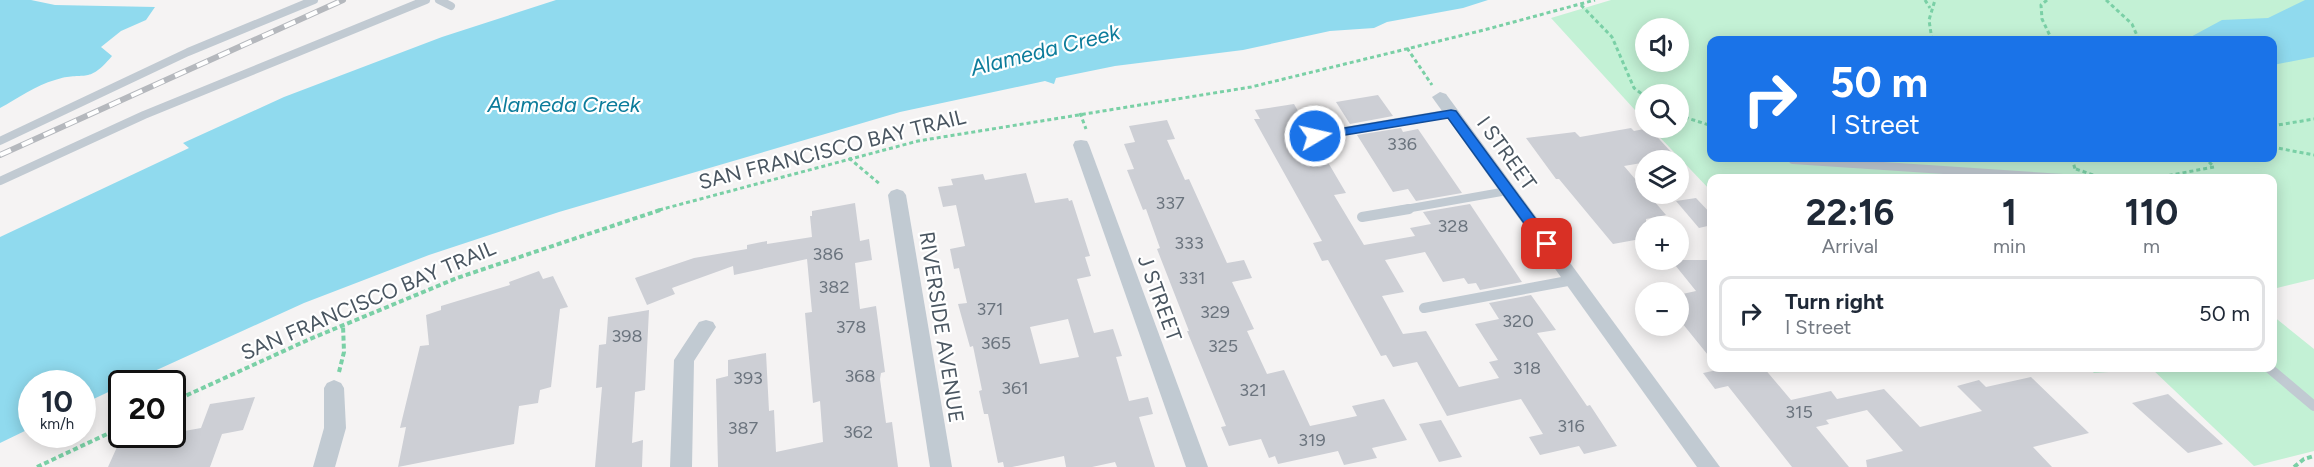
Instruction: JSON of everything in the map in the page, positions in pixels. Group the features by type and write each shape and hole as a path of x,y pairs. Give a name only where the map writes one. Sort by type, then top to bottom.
{"street":[{"name":"I STREET","path":"1440,98 1708,467"},
{"name":"J STREET","path":"1081,145 1197,467"},
{"name":"RIVERSIDE AVENUE","path":"897,195 941,467"},
{"path":"681,467 684,360 706,327"},
{"path":"324,467 335,428 334,388"}],"lane":[{"path":"0,141 188,52 314,0"},
{"path":"0,181 144,115 426,0"},
{"path":"439,0 451,6"},
{"path":"1315,136 1451,114"},
{"path":"1823,162 2003,174"},
{"path":"1362,217 1507,191"},
{"path":"1424,308 1573,280"},
{"path":"2274,372 2314,406"}],"path":[{"name":"SAN FRANCISCO BAY TRAIL","path":"186,396 343,325 457,278 671,206 918,141 1054,117 1251,87 1595,0"},
{"path":"1925,0 1930,8"},
{"path":"1931,36 1928,20 1930,8 1935,0"},
{"path":"2047,0 2042,5 2042,19 2050,36"},
{"path":"2106,0 2132,24 2137,36"},
{"path":"1581,5 1612,37 1635,89"},
{"path":"1407,48 1440,98"},
{"path":"1689,119 1707,124"},
{"path":"2277,125 2314,119"},
{"path":"2277,148 2314,155"},
{"path":"849,158 897,195"},
{"path":"2176,174 2214,167 2209,162"},
{"path":"2075,169 2090,174"},
{"path":"334,388 344,352 343,325"},
{"path":"37,467 108,434"},
{"path":"2294,467 2304,459 2314,456"}],"green space":[{"path":"1611,0 2314,0 2314,279 2277,288 2277,174 1707,174 1707,187 1689,168 1689,150 1672,150 1661,138 1689,138 1689,84 1635,84 1635,110 1551,18"},
{"path":"2277,319 2314,349 2314,451 2254,466 2155,372 2277,372"}],"water":[{"path":"0,0 31,0 55,5 155,7 146,20 121,31 101,47 112,56 97,71 85,76 65,77 48,82 0,108"},
{"name":"Alameda Creek","path":"556,0 1488,0 1463,8 1387,22 1374,28 1330,31 1243,50 1115,66 1056,78 1054,84 1045,81 900,112 559,212 429,255 304,303 157,370 108,370 108,392 96,398 96,370 18,370 18,434 0,443 0,237 189,148 183,143 284,97 442,37"},
{"path":"2305,0 2314,0 2314,57 2277,64 2277,36 2192,36 2222,20 2268,18"}],"building":[{"path":"1378,95 1393,116 1350,124 1336,102"},
{"path":"1294,104 1310,132 1310,140 1316,142 1346,193 1334,195 1364,245 1415,236 1410,228 1431,224 1423,212 1470,204 1522,282 1480,290 1476,283 1468,284 1464,278 1443,282 1425,252 1385,260 1404,292 1382,296 1403,334 1426,331 1459,387 1499,378 1489,362 1498,360 1475,324 1499,319 1489,303 1531,295 1556,330 1537,333 1617,446 1584,454 1579,446 1540,455 1529,437 1543,434 1521,399 1447,416 1417,362 1393,367 1386,355 1381,356 1328,260 1322,261 1313,243 1322,241 1254,119 1260,119 1255,110"},
{"path":"1167,120 1175,139 1167,140 1185,180 1189,179 1227,263 1244,260 1252,278 1232,282 1254,329 1247,331 1267,374 1284,370 1310,426 1357,416 1352,406 1384,399 1407,440 1372,448 1377,458 1344,465 1338,451 1278,464 1275,456 1269,458 1261,439 1229,446 1221,427 1226,426 1187,331 1189,331 1157,249 1160,248 1146,209 1143,210 1127,170 1134,169 1124,144 1135,142 1129,126"},
{"path":"1401,128 1403,132 1418,129 1462,193 1416,201 1408,189 1393,192 1357,135"},
{"path":"1631,128 1635,131 1635,138 1658,138 1669,150 1635,150 1635,164 1624,166 1635,179 1635,204 1657,204 1666,215 1635,216 1635,240 1613,244 1559,179 1556,179 1526,138 1575,132 1580,137"},
{"path":"1026,173 1035,203 1068,198 1069,201 1072,200 1090,256 1085,257 1091,276 1077,279 1094,333 1113,329 1122,356 1116,357 1129,401 1148,397 1153,414 1139,417 1155,467 1117,467 1115,462 1092,467 1066,467 1064,456 1012,467 1004,467 1003,462 998,463 988,414 984,414 979,391 982,390 973,346 970,347 958,304 967,303 959,268 954,269 950,249 965,246 956,205 943,207 938,187 953,185 951,179 983,174 985,180","holes":["1068,319 1079,357 1040,364 1030,327"]},
{"path":"1696,198 1707,210 1707,226 1699,228 1679,204 1689,204 1689,199"},
{"path":"855,203 860,241 869,239 872,260 855,263 860,309 876,306 885,372 881,373 880,379 886,423 892,422 898,467 718,467 716,379 728,376 728,360 766,353 769,411 774,410 776,452 823,442 820,401 813,403 805,313 812,312 807,259 734,275 733,266 672,288 675,294 647,305 635,278 694,258 747,249 747,245 812,237 810,216 812,216 812,211"},
{"path":"1689,260 1707,260 1707,354 1689,332 1689,293 1696,291 1679,270 1689,270"},
{"path":"539,271 543,279 553,276 568,307 560,309 551,387 540,390 538,403 519,406 514,444 398,467 406,427 400,428 420,346 429,345 426,315 441,310 441,306 510,285 509,282"},
{"path":"649,310 645,390 635,392 632,443 643,440 642,467 595,467 602,387 596,388 599,345 606,344 608,317"},
{"path":"1767,372 1791,400 1831,391 1837,399 1884,389 1920,427 1982,411 1957,386 1979,380 1986,387 2031,377 2089,433 2033,447 2052,467 1867,467 1866,460 1903,451 1867,410 1826,420 1829,424 1816,427 1849,467 1792,467 1728,386 1715,389 1703,373"},
{"path":"2168,394 2223,444 2188,453 2132,403"},
{"path":"255,397 243,430 222,434 210,467 108,467 117,448 186,448 186,431 201,428 210,404"},
{"path":"1441,420 1462,457 1439,462 1419,424"}],"railway":[{"path":"0,155 343,0"}],"route":[{"path":"1315,136 1451,114 1547,244"}]}
